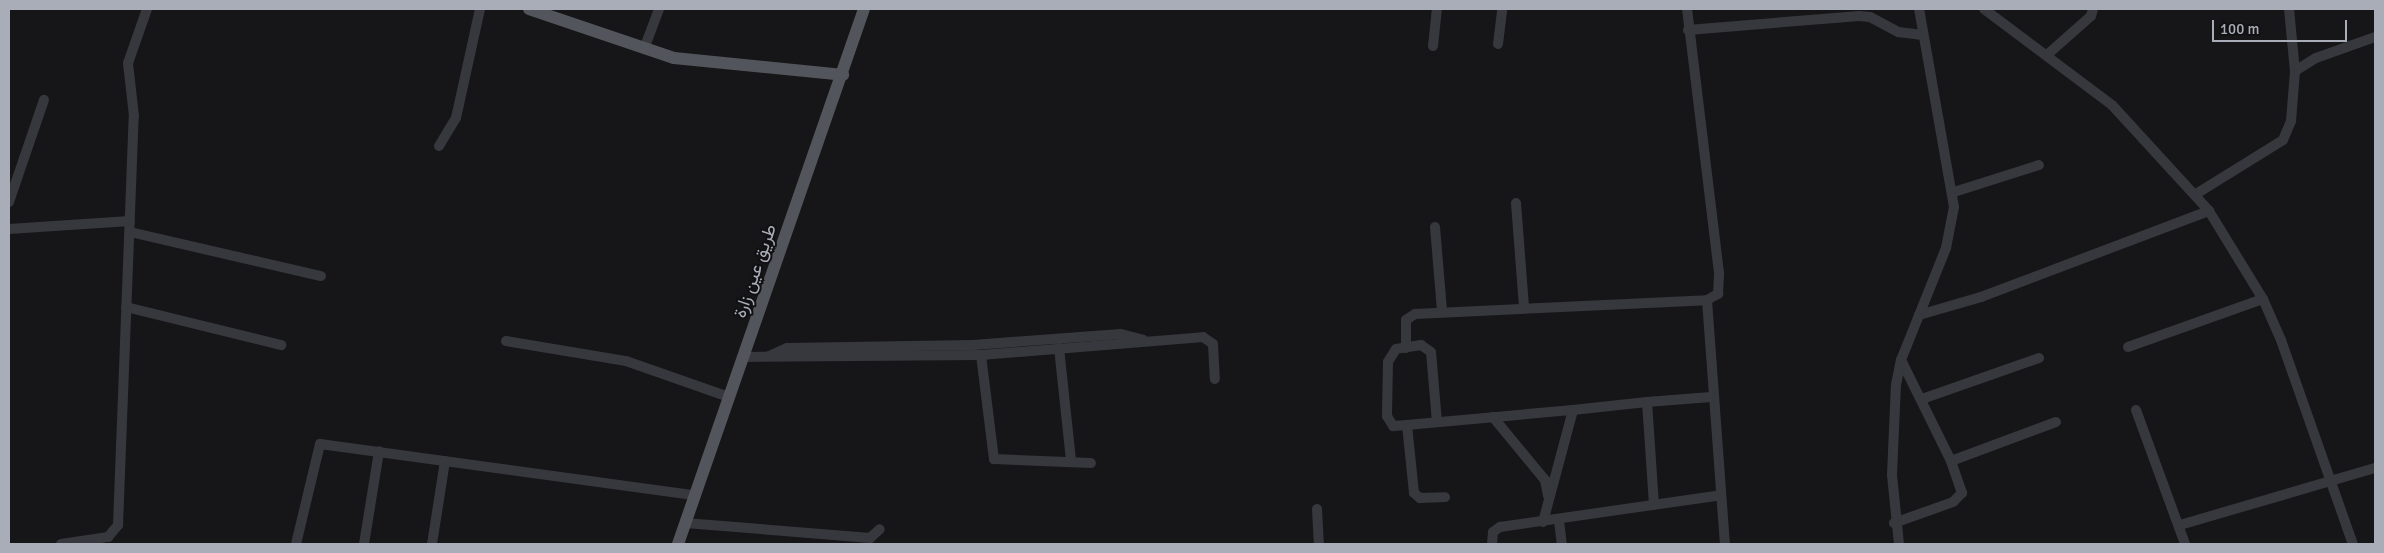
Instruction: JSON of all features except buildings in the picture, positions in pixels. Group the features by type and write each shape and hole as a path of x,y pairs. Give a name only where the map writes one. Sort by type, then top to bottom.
{"main road":[{"path":"529,9 644,49 696,61 843,74"},
{"name":"طريق عين زارة","path":"678,544 843,74 864,9"}],"street":[{"path":"61,544 103,541 112,535 118,525 134,116 128,63 146,9"},
{"path":"439,146 456,118 480,9"},
{"path":"644,49 659,9"},
{"path":"1432,46 1437,9"},
{"path":"1498,44 1502,9"},
{"path":"1406,348 1409,316 1442,310 1707,300 1718,294 1720,280 1686,9"},
{"path":"1899,544 1894,523 1893,438 1901,360 1946,248 1954,192 1919,9"},
{"path":"1984,9 2048,54 2136,128 2209,211 2262,299 2332,483 2353,544"},
{"path":"2048,54 2091,16 2093,9"},
{"path":"2196,194 2283,140 2291,121 2295,71 2289,9"},
{"path":"1688,30 1859,16 1870,17 1898,32 1923,35"},
{"path":"2295,71 2316,58 2375,37"},
{"path":"9,202 44,100"},
{"path":"1954,192 2039,165"},
{"path":"1516,203 1524,307"},
{"path":"1920,315 1981,297 2209,211"},
{"path":"9,229 130,226 321,276"},
{"path":"1435,227 1442,310"},
{"path":"2128,347 2262,299"},
{"path":"1707,300 1711,397 1726,544"},
{"path":"126,307 281,345"},
{"path":"768,357 787,348 973,345 1121,334 1145,341"},
{"path":"744,357 980,355 1145,341 1208,338 1213,344 1215,379"},
{"path":"506,341 626,361 729,396"},
{"path":"1437,422 1431,352 1421,346 1396,349 1388,362 1387,416 1394,426 1711,397"},
{"path":"1059,348 1071,461"},
{"path":"980,355 994,459 1091,463"},
{"path":"1922,399 2039,358"},
{"path":"1894,523 1954,502 1962,494 1952,461 1901,360"},
{"path":"1647,402 1654,505"},
{"path":"1543,522 1573,410"},
{"path":"2136,410 2180,525 2185,544"},
{"path":"1493,417 1545,480 1549,496"},
{"path":"1952,461 2056,422"},
{"path":"1407,426 1414,493 1420,498 1445,497"},
{"path":"296,544 317,445 694,494"},
{"path":"364,544 379,452"},
{"path":"432,544 445,461"},
{"path":"2180,525 2332,483 2375,468"},
{"path":"1492,544 1493,532 1500,527 1559,521 1721,495"},
{"path":"1317,509 1319,544"},
{"path":"1559,521 1562,544"},
{"path":"685,523 870,538 880,529"}]}
